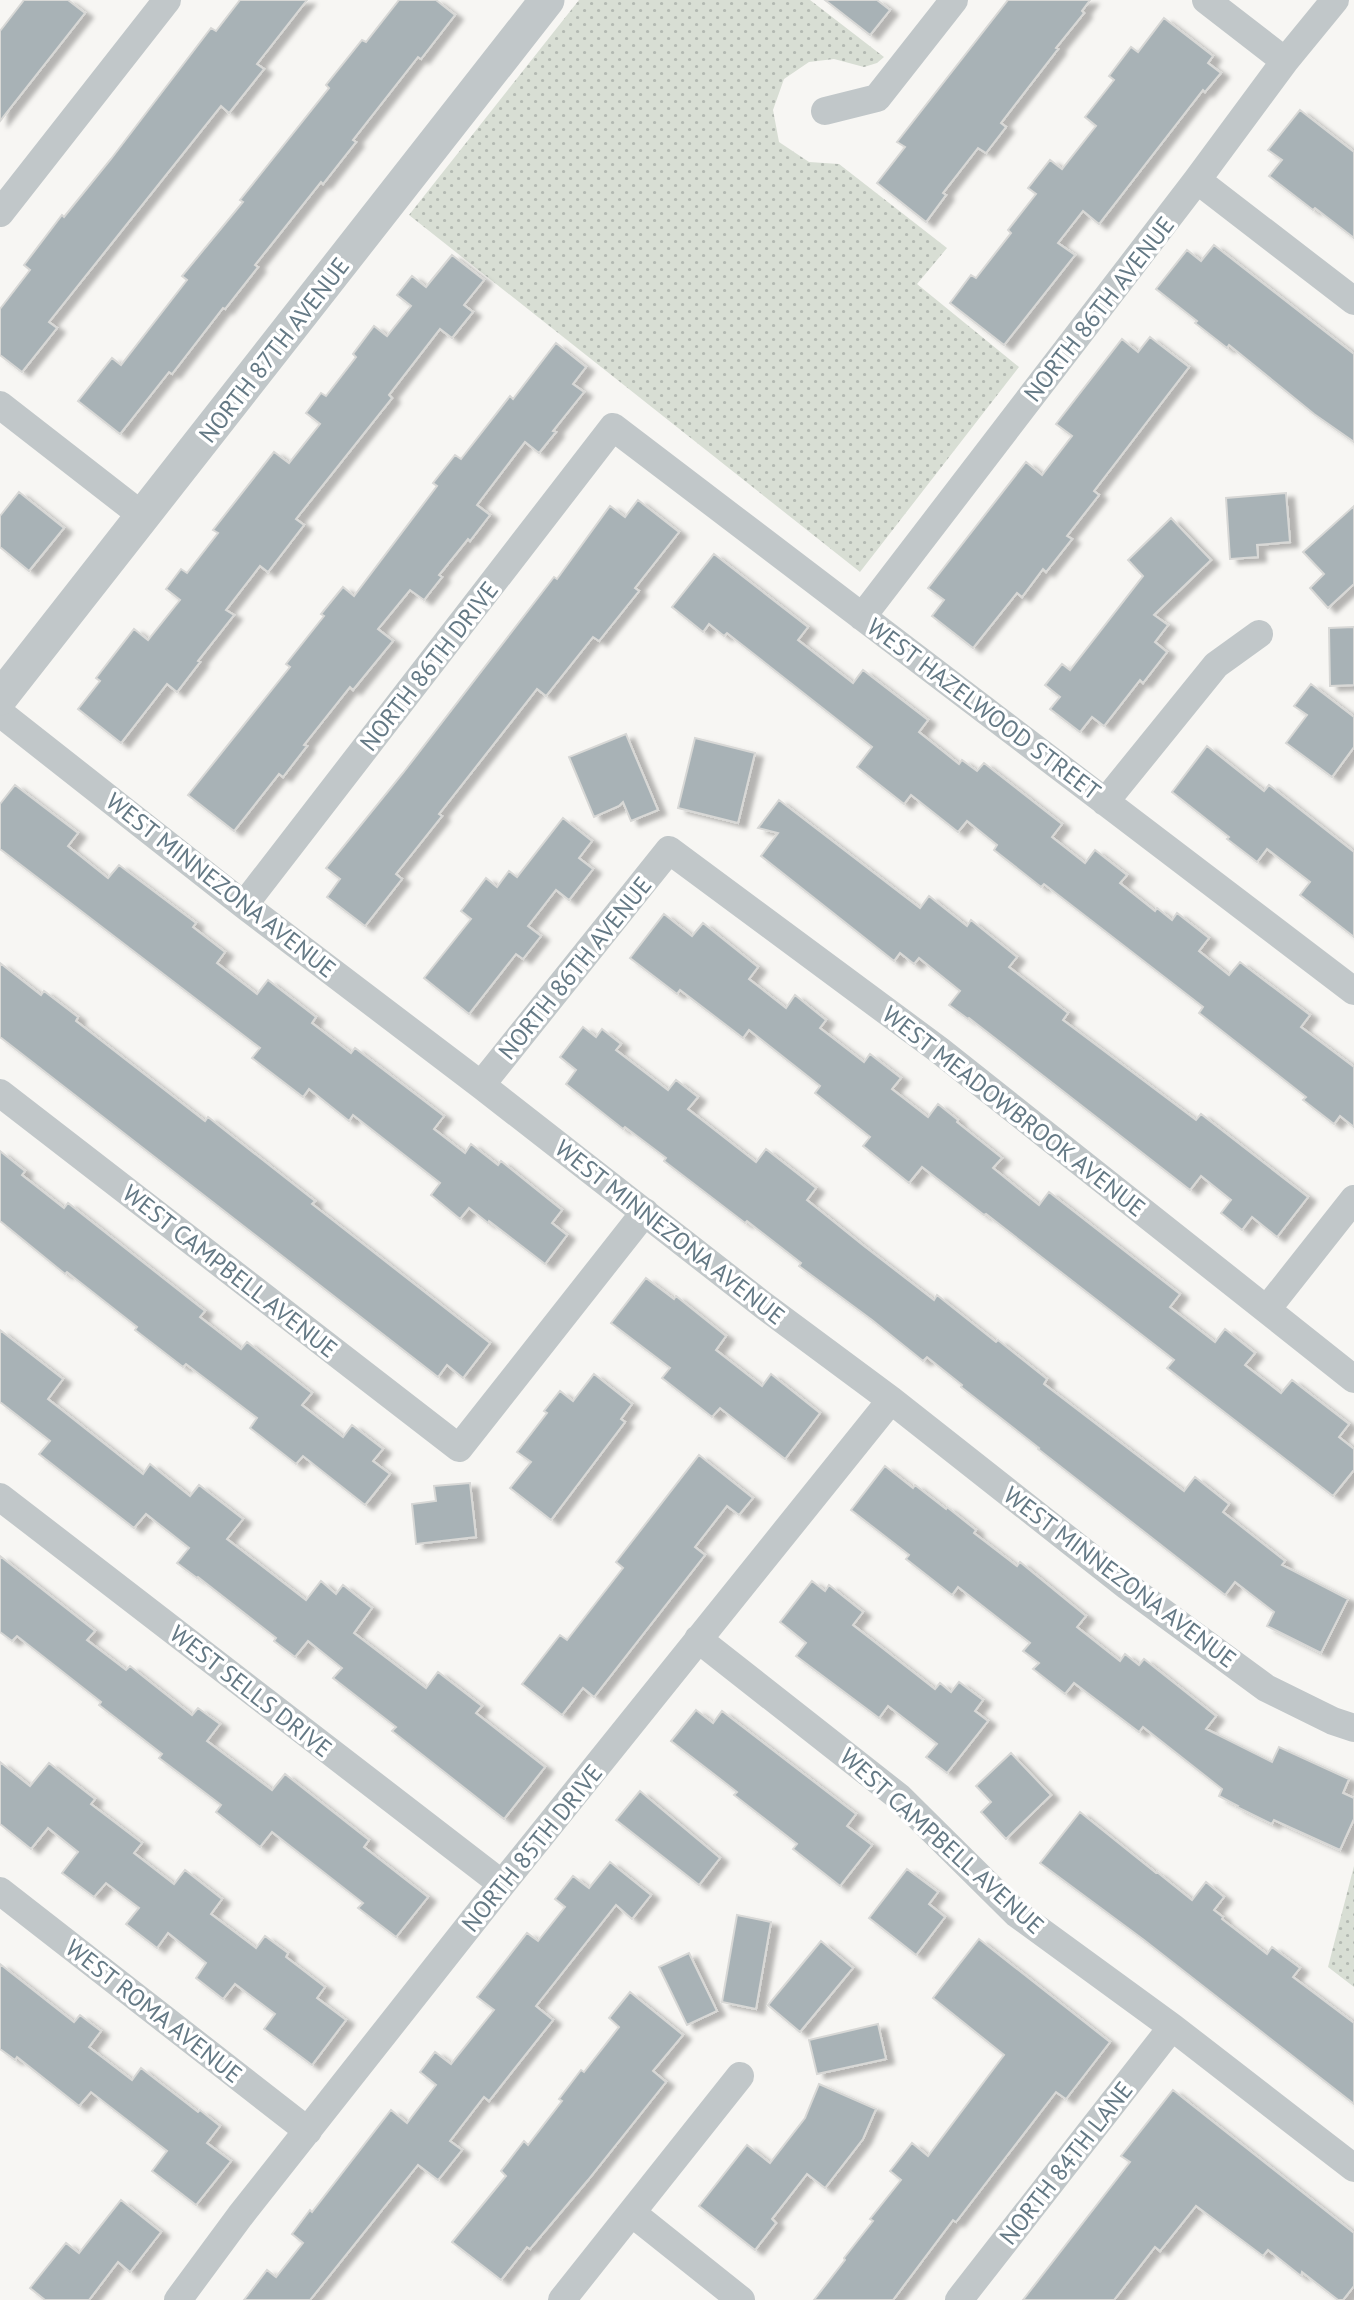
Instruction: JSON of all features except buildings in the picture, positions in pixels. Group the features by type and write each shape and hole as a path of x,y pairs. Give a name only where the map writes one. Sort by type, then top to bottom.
{"street":[{"name":"NORTH 87TH AVENUE","path":"0,698 548,0"},
{"path":"825,111 877,98 954,0"},
{"path":"1206,0 1285,61"},
{"name":"NORTH 86TH AVENUE","path":"862,617 1285,61 1335,0"},
{"path":"0,213 155,4"},
{"path":"1197,180 1354,301"},
{"path":"0,405 144,517"},
{"name":"WEST HAZELWOOD STREET","path":"613,427 1354,991"},
{"name":"NORTH 86TH DRIVE","path":"244,905 613,427"},
{"path":"1105,802 1216,665 1259,634"},
{"name":"WEST MINNEZONA AVENUE","path":"0,713 244,905 481,1085 763,1305 891,1400 1127,1586 1266,1688 1333,1721 1354,1728"},
{"name":"NORTH 86TH AVENUE","path":"481,1085 669,850"},
{"name":"WEST MEADOWBROOK AVENUE","path":"669,850 939,1050 1354,1379"},
{"name":"WEST CAMPBELL AVENUE","path":"0,1093 459,1448 645,1212"},
{"path":"1267,1310 1354,1199"},
{"name":"NORTH 85TH DRIVE","path":"178,2300 240,2216 502,1884 891,1400"},
{"name":"WEST SELLS DRIVE","path":"0,1497 502,1884"},
{"name":"WEST CAMPBELL AVENUE","path":"698,1639 899,1797 1017,1914 1172,2026 1354,2168"},
{"name":"WEST ROMA AVENUE","path":"0,1891 308,2131"},
{"name":"NORTH 84TH LANE","path":"959,2300 1172,2026"},
{"path":"562,2300 740,2076"},
{"path":"632,2213 741,2300"}],"shaded area":[{"path":"579,0 810,0 884,57 877,63 864,67 834,59 809,62 784,79 773,110 779,142 809,162 839,164 947,248 917,284 1019,367 860,572 409,215"},
{"path":"1354,1866 1354,1987 1328,1967"}]}
